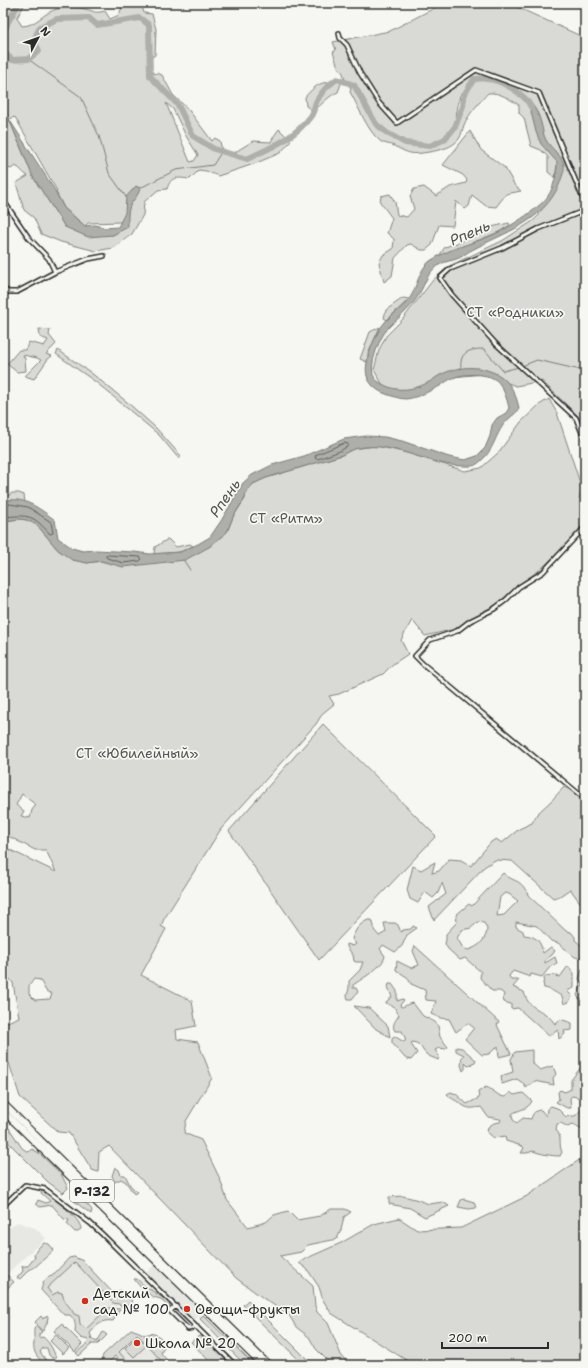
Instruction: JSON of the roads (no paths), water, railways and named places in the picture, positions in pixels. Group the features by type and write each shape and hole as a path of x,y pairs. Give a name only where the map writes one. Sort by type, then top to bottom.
{"highway":[{"name":"Р-132","path":"3,1103 269,1365"},
{"name":"Р-132","path":"3,1111 262,1365"}],"street":[{"path":"339,33 340,38 347,45 352,54 360,73 379,103 397,122 476,70 539,93 584,201 585,208 581,212 538,229 502,248 450,269 440,278 452,295 491,338 576,418 585,440"},
{"path":"3,200 29,238 49,259 55,272"},
{"path":"3,289 9,292 17,292 55,272 88,259 104,256"},
{"path":"585,527 542,572 519,587 506,600 494,609 470,621 457,631 430,640 415,656 585,799"},
{"path":"3,1210 4,1205 25,1185 45,1189 90,1223 235,1365"},
{"path":"176,1306 170,1311 188,1329 197,1327"}],"water":[{"path":"528,100 538,114 546,140 561,158 564,165 559,185 552,198 533,218 522,225 457,259 443,263 435,268 429,274 413,303 385,332 377,348 372,370 373,375 378,381 394,389 411,389 429,382 447,372 461,368 488,370 504,379 512,388 519,409 507,420 487,455 477,464 474,466 448,465 386,448 371,447 356,449 342,455 266,478 253,484 246,492 245,498 233,517 227,532 209,547 185,560 123,567 101,561 87,563 72,560 58,550 37,525 27,520 20,519 3,521 3,502 10,500 24,501 37,507 55,520 58,538 72,548 83,551 96,550 150,554 180,552 210,537 243,483 252,475 272,465 304,456 344,439 366,436 385,437 402,441 449,457 465,460 477,456 485,448 490,436 492,425 497,418 506,413 509,408 503,389 496,380 487,376 475,374 457,376 423,394 404,399 383,393 374,387 367,376 367,363 371,347 378,332 386,321 410,298 426,264 438,256 491,236 504,229 533,211 548,196 555,180 557,162 541,144 536,132"},
{"path":"9,119 54,189 64,208 85,226 95,225 105,228 118,227 125,213 126,197 136,186 140,188 129,208 128,227 113,235 88,237 65,227 33,177"}],"waterway":[{"name":"Рпень","path":"3,34 19,3"},
{"name":"Рпень","path":"3,51 12,60 28,59 39,51 34,40 40,27 57,19 89,18 97,25 140,18 149,25 150,76 178,105 193,136 214,149 247,159 282,142 305,124 311,116 316,102 323,92 337,79 354,85 376,124 387,133 405,143 430,146 445,139 455,127 463,106 464,95 474,79 493,80 506,85 524,97 531,107"},
{"path":"28,59 81,97 99,136 109,173 126,197"},
{"path":"3,105 9,119"},
{"path":"140,188 176,170 213,165 222,151"},
{"path":"461,369 463,355 470,351 479,349 484,349 503,371 519,367"},
{"path":"522,366 537,360 585,371"},
{"path":"184,561 190,570"}],"place":[{"name":"Детский сад № 100","path":"85,1301"},
{"name":"Овощи-фрукты","path":"187,1309"},
{"name":"Школа № 20","path":"137,1343"}],"park label":[{"name":"СТ «Родники»","path":"515,312"},
{"name":"СТ «Ритм»","path":"286,518"},
{"name":"СТ «Юбилейный»","path":"137,753"}]}
